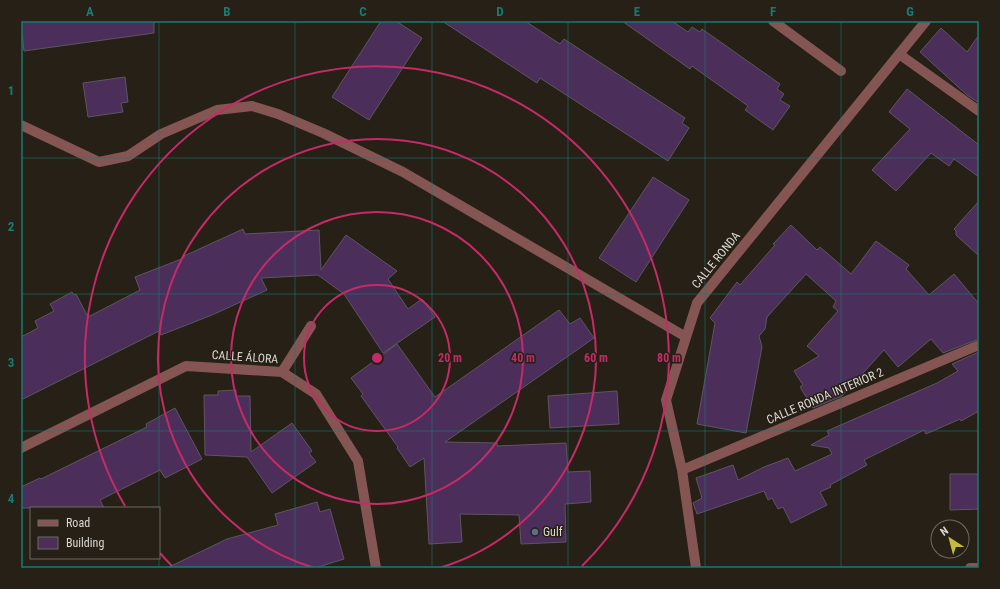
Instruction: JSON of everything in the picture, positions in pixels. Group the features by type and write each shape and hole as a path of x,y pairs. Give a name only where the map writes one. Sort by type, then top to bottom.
{"street":[{"path":"772,21 841,71"},
{"name":"CALLE RONDA","path":"696,568 682,470 666,400 698,303 926,21"},
{"path":"899,54 979,111"},
{"path":"21,124 99,162 128,156 161,134 217,110 252,106 278,114 323,133 403,172 686,337"},
{"path":"282,372 311,326"},
{"name":"CALLE RONDA INTERIOR 2","path":"682,470 979,345"},
{"name":"CALLE ÁLORA","path":"21,448 186,366 282,372 316,394 358,460 376,568"},
{"path":"970,568 979,568"}],"building":[{"path":"21,21 154,21 154,33 24,51"},
{"path":"381,21 396,21 422,38 369,120 332,97"},
{"path":"442,21 525,21 560,44 564,39 610,69 685,118 682,123 689,128 668,161 540,78 537,83"},
{"path":"622,21 672,21 688,32 692,27 700,32 702,29 780,84 777,89 784,94 780,100 790,106 773,130 745,110 748,106 692,66 690,69"},
{"path":"941,28 967,52 979,35 979,103 967,95 920,52"},
{"path":"125,77 128,102 121,103 123,112 88,117 83,83"},
{"path":"907,89 979,145 979,177 954,159 949,166 931,153 896,191 872,170 910,129 889,112"},
{"path":"653,177 689,200 636,282 599,258"},
{"path":"979,201 979,256 956,235 956,231 954,229"},
{"path":"791,225 817,250 820,247 851,274 876,241 909,265 906,269 929,295 954,274 979,304 979,339 943,353 931,339 898,367 884,350 842,396 813,408 800,387 803,385 794,371 819,356 807,346 838,311 833,307 836,301 806,274 767,317 765,329 759,336 762,347 746,433 697,424 715,323 710,318 737,282 740,285 775,245 773,244"},
{"path":"243,229 245,234 319,230 321,270 346,235 397,271 388,279 408,309 422,299 435,317 383,353 344,294 318,275 261,278 267,290 212,315 161,335 159,331 21,400 21,337 38,328 35,321 54,311 50,304 72,292 74,295 76,294 88,317 140,290 135,277 184,258 184,256"},
{"path":"559,310 570,324 580,318 594,338 445,442 497,443 497,446 566,443 568,472 590,471 591,502 565,504 566,542 521,544 519,515 460,514 462,542 429,544 424,458 410,467 397,448 398,447 361,396 363,394 351,378 397,344 435,397"},
{"path":"979,352 979,411 961,421 960,419 926,434 924,430 864,460 867,465 820,492 827,505 791,523 783,507 778,509 772,498 768,500 764,491 697,514 693,503 702,498 696,478 733,465 738,480 764,467 788,458 795,471 832,454 829,448 811,445 829,435 827,431 937,383 958,371 952,364"},
{"path":"236,390 236,396 250,396 251,452 292,423 312,451 309,453 316,462 272,493 247,457 205,455 204,395 218,395 218,391"},
{"path":"617,391 619,424 550,428 548,396"},
{"path":"175,408 202,459 165,478 160,470 100,500 104,507 21,508 21,487 40,478 41,479 147,427 146,424"},
{"path":"950,474 979,474 979,509 950,510"},
{"path":"317,502 320,512 330,509 344,559 315,568 167,568 227,539 278,525 275,514"}],"place":[{"name":"Gulf","path":"535,532"}]}
